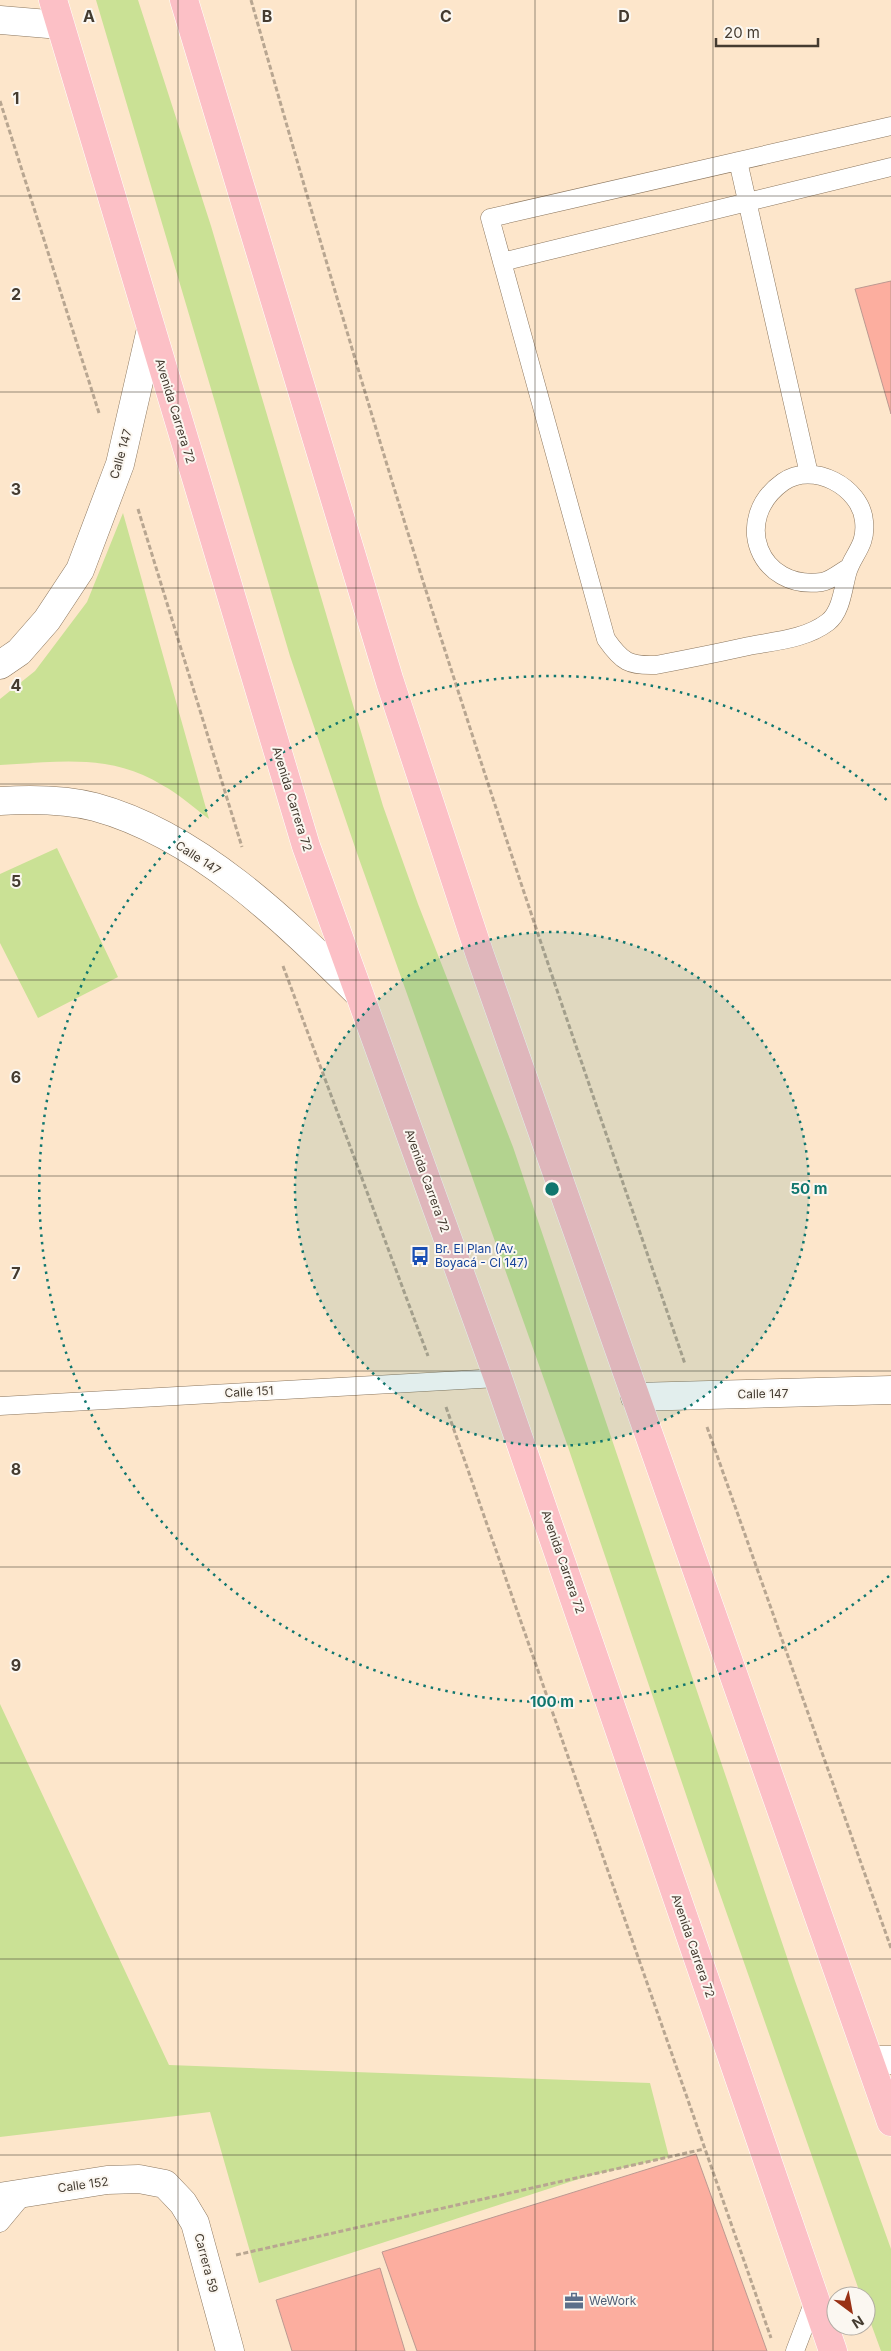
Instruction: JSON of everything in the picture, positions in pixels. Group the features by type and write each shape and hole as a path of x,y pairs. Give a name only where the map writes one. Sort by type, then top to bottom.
{"highway":[{"path":"184,0 390,682 484,965 635,1397 880,2060 891,2122"},
{"name":"Avenida Carrera 72","path":"57,12 306,846 498,1378 814,2301 833,2351"}],"main road":[{"path":"0,20 57,12"},
{"name":"Calle 147","path":"0,665 19,652 47,620 80,570 120,464 151,330"},
{"name":"Calle 147","path":"0,801 37,799 94,807 129,819 170,840 199,857 261,902 299,934 359,994"},
{"name":"Calle 147","path":"635,1397 891,1390"},
{"name":"Calle 152","path":"13,2195 107,2180 139,2179 165,2184"},
{"name":"Carrera 59","path":"165,2184 183,2203 195,2223 230,2351"}],"lane":[{"path":"848,568 824,582 796,582 771,568 757,544 755,519 766,496 785,480 809,474 834,480 854,497 864,521 862,546 848,568 840,602 829,621 806,635 656,665 634,666 618,656 606,639 490,218 891,126"},
{"path":"738,161 809,474"},
{"path":"502,262 891,167"},
{"name":"Calle 151","path":"0,1406 498,1378"},
{"path":"0,2223 13,2195"},
{"path":"795,2351 814,2301"}],"path":[{"path":"251,0 344,325 461,701 547,963 696,1395 891,1948"},
{"path":"0,101 92,396 138,510 243,850"},
{"path":"280,956 437,1381 772,2342"},
{"path":"206,2263 704,2149"}],"green space":[{"path":"96,0 138,0 211,226 383,806 418,904 513,1147 795,1981 891,2249 891,2351 881,2351 876,2336 876,2286 857,2286 714,1877 567,1444 358,856 290,656"},
{"path":"123,513 209,819 168,789 142,775 123,768 83,762 0,765 0,699 35,671 87,602"},
{"path":"57,848 118,977 38,1018 0,943 0,874"},
{"path":"0,1704 169,2065 650,2083 669,2157 588,2176 259,2283 210,2112 0,2137"}],"building":[{"path":"891,281 891,414 855,289"},
{"name":"WeWork","path":"696,2154 767,2351 417,2351 382,2252"},
{"path":"380,2268 405,2351 292,2351 276,2300"}],"place":[{"name":"Br. El Plan (Av. Boyacá - Cl 147)","path":"420,1256"},
{"name":"WeWork","path":"574,2301"}]}
